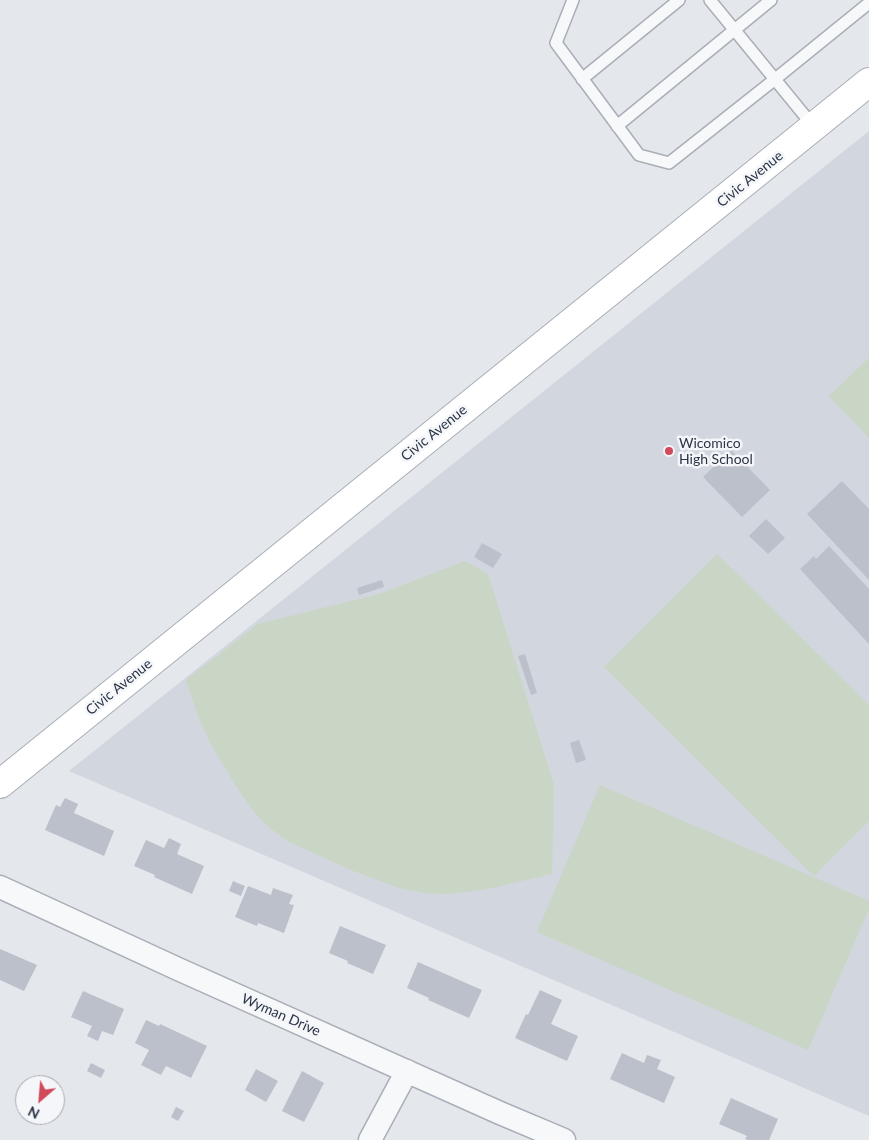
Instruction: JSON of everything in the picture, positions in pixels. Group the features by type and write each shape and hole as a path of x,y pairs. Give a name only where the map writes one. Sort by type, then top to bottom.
{"street":[{"name":"Civic Avenue","path":"0,784 869,82"},
{"name":"Wyman Drive","path":"0,887 169,965 564,1140"},
{"path":"370,1140 407,1071"}],"lane":[{"path":"573,0 556,43 639,155 669,163 869,3"},
{"path":"582,79 679,0"},
{"path":"710,0 814,127"},
{"path":"617,126 771,0"}],"shaded area":[{"name":"Wicomico High School","path":"869,131 869,1116 69,771"}],"green space":[{"path":"869,358 869,438 829,396"},
{"path":"717,554 869,705 869,821 814,876 604,667"},
{"path":"465,561 488,574 554,785 552,874 483,890 446,894 423,893 399,888 351,870 287,841 265,824 236,786 210,743 198,716 186,680 258,624 379,594"},
{"path":"600,785 869,901 869,909 808,1050 537,932"}],"building":[{"path":"731,450 770,490 742,517 703,477"},
{"path":"842,481 869,509 869,580 807,514"},
{"path":"766,519 785,538 768,554 749,536"},
{"path":"482,543 502,554 493,568 474,557"},
{"path":"829,546 869,589 869,644 800,569 814,556 816,559"},
{"path":"382,580 384,587 359,595 357,588"},
{"path":"525,654 537,693 531,695 518,656"},
{"path":"579,740 586,760 576,763 570,743"},
{"path":"65,798 78,804 74,813 114,831 104,856 45,830 56,805 60,807"},
{"path":"169,838 181,844 177,854 204,866 192,894 134,866 146,840 164,848"},
{"path":"233,881 245,886 241,896 229,891"},
{"path":"248,886 271,895 273,888 293,895 289,904 294,905 284,933 258,923 257,926 235,917"},
{"path":"340,926 386,945 373,974 329,953"},
{"path":"0,949 37,965 24,991 0,980"},
{"path":"418,962 482,990 469,1018 428,1000 429,998 407,988"},
{"path":"540,990 562,1000 551,1024 578,1036 567,1061 515,1038"},
{"path":"83,991 124,1009 113,1035 102,1031 98,1041 87,1036 92,1026 71,1017"},
{"path":"146,1020 159,1026 160,1024 207,1046 191,1078 166,1066 161,1075 141,1065 149,1050 135,1043"},
{"path":"622,1053 644,1063 647,1055 661,1060 657,1069 675,1077 664,1103 610,1079"},
{"path":"91,1063 105,1070 101,1078 87,1071"},
{"path":"256,1069 278,1081 266,1102 245,1090"},
{"path":"302,1071 324,1083 304,1122 282,1111"},
{"path":"731,1098 778,1119 769,1140 748,1140 745,1139 747,1136 719,1124"},
{"path":"176,1107 184,1111 178,1121 171,1117"}],"place":[{"name":"Wicomico High School","path":"669,451"}]}
